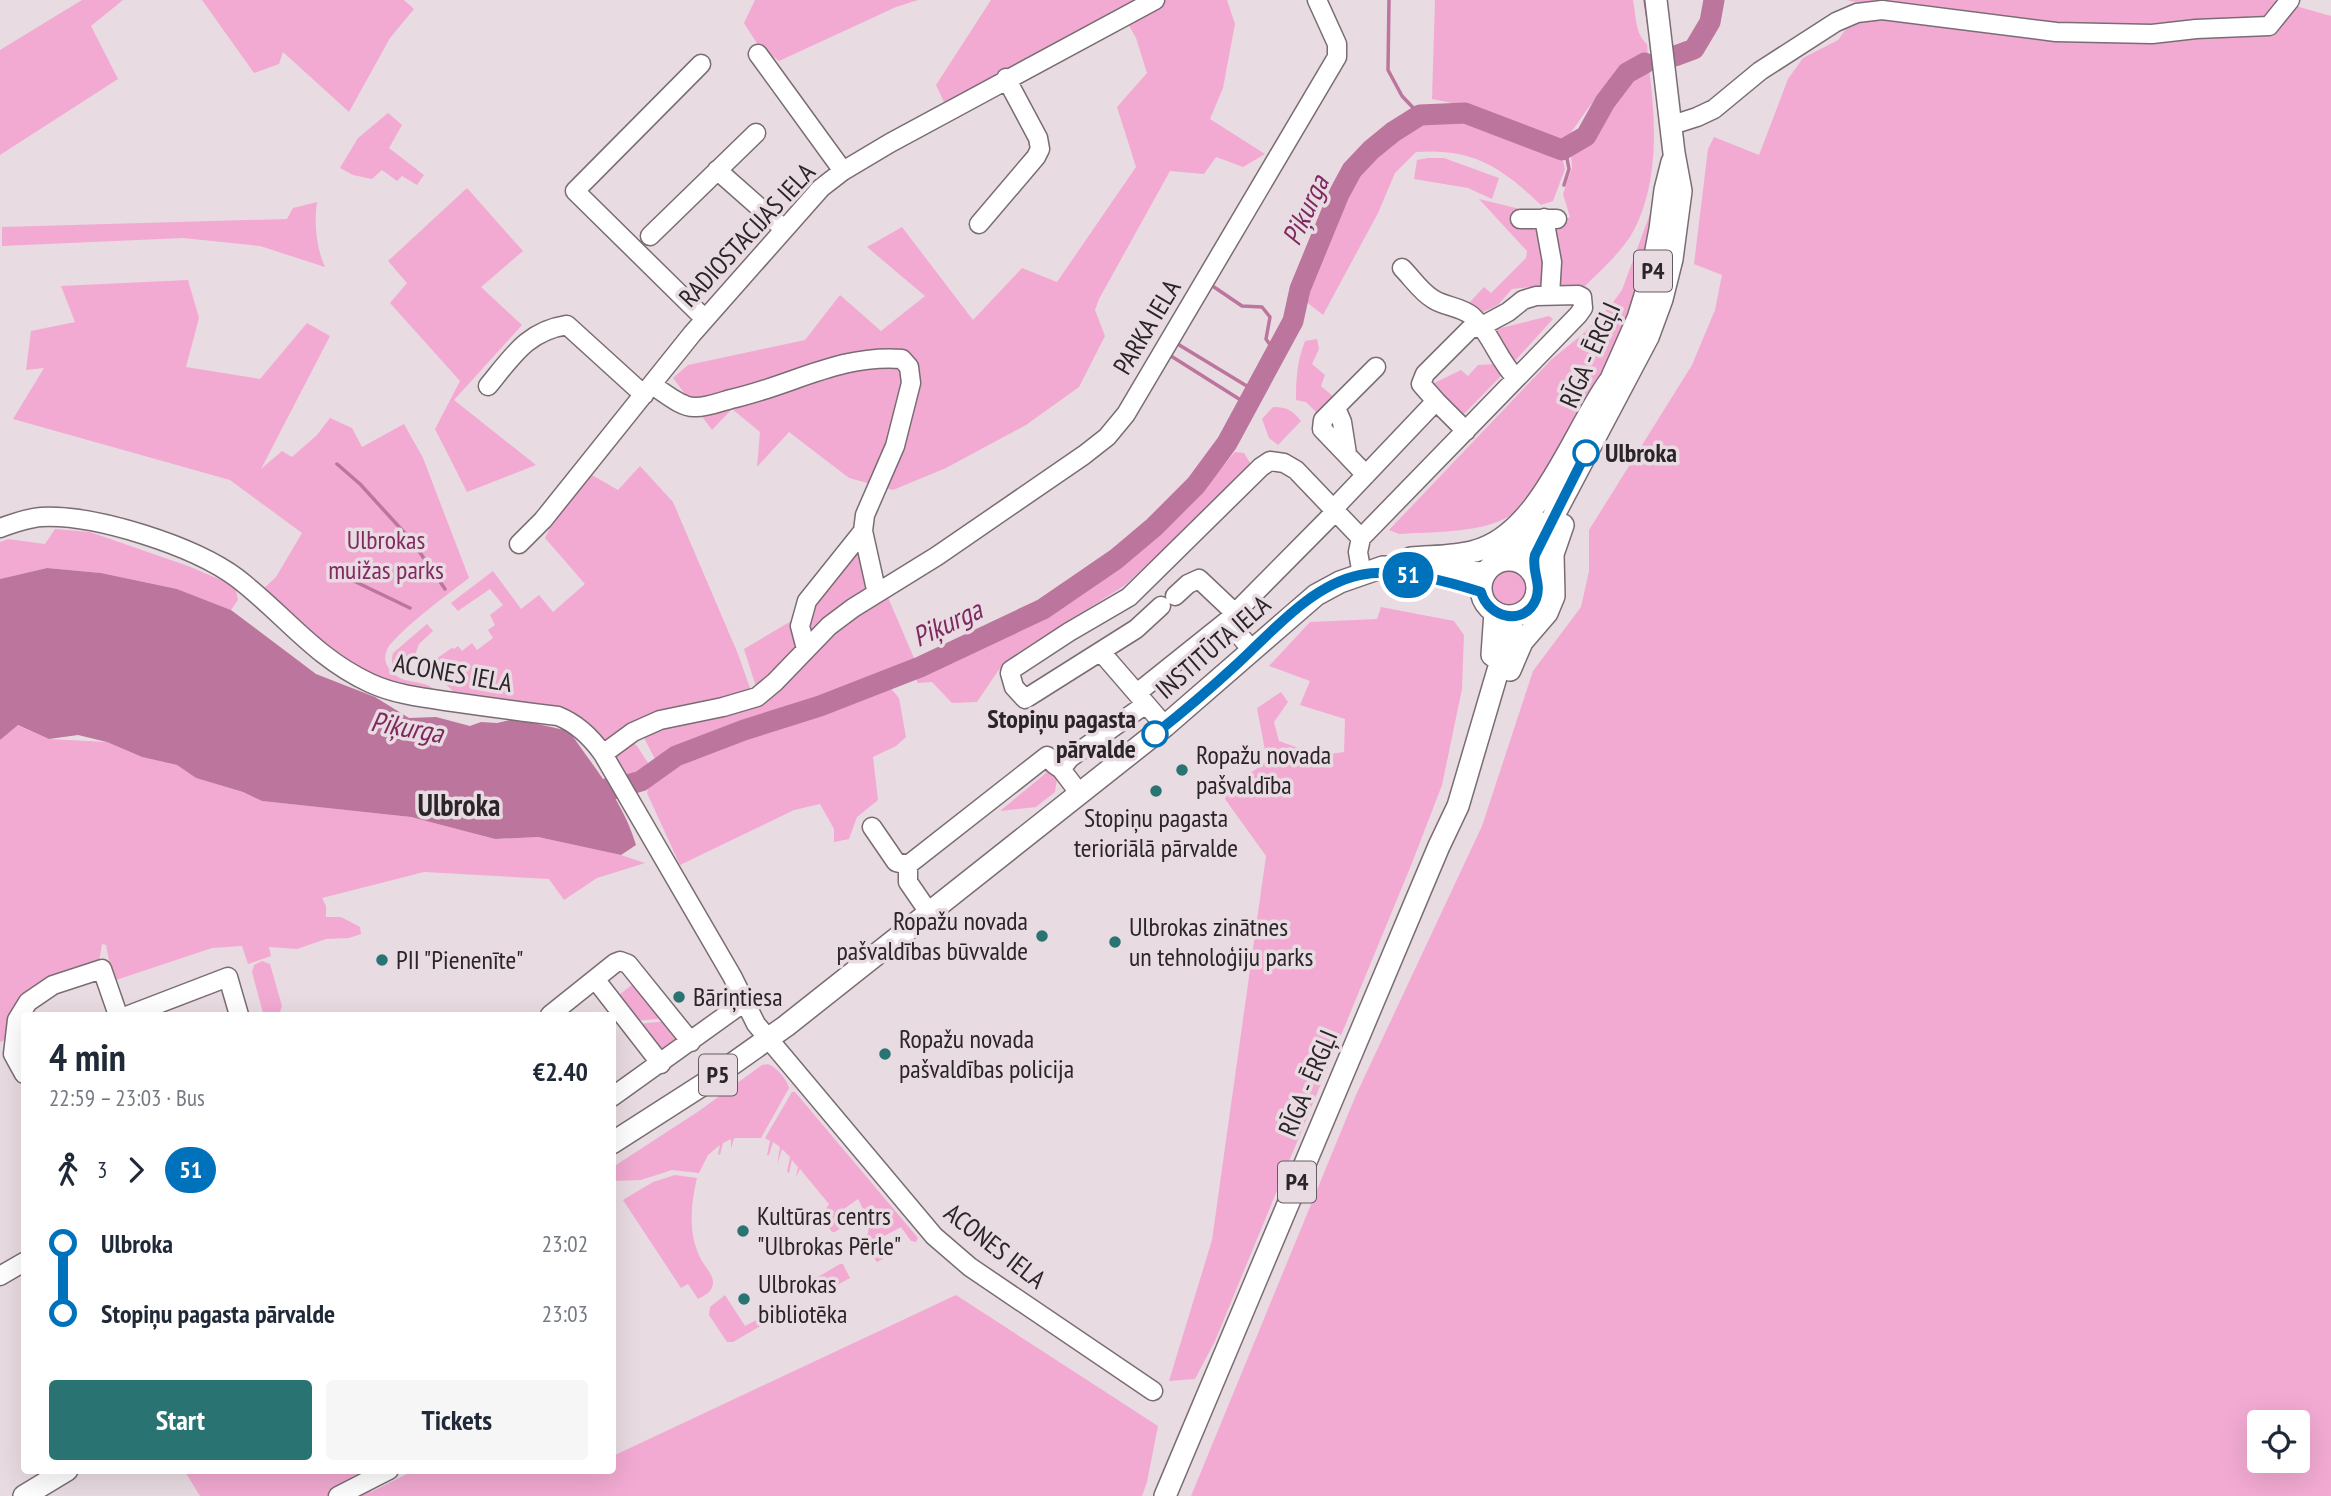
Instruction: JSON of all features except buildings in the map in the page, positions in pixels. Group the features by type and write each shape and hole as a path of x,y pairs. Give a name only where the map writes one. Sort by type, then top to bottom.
{"main road":[{"name":"RĪGA - ĒRGĻI","path":"1533,572 1535,555 1555,514 1639,357 1662,299 1677,232 1681,191 1656,0"},
{"name":"RĪGA - ĒRGĻI","path":"1508,559 1523,547 1545,510 1604,400 1609,382 1638,318 1651,276 1674,153"},
{"name":"P4","path":"1458,806 1479,759 1513,661 1522,642 1550,607 1555,587 1553,562 1556,541 1625,394 1639,357"},
{"name":"P5","path":"1362,575 1394,561 1476,551 1502,538 1526,514 1556,475 1598,397 1609,382"},
{"path":"1508,559 1525,564 1533,572 1538,584 1536,597 1528,610 1504,614 1485,604 1483,583 1494,564 1508,559"},
{"name":"P5","path":"1383,567 1483,583"},
{"name":"P5","path":"1362,575 1409,575 1483,583"},
{"name":"INSTITŪTA IELA","path":"616,1135 704,1084 768,1039 930,914 1165,726 1316,595 1340,582 1362,575"},
{"name":"RĪGA - ĒRGĻI","path":"1165,1496 1438,846 1458,806 1504,614"},
{"name":"RĪGA - ĒRGĻI","path":"1438,846 1485,698 1493,646 1504,614"},
{"path":"34,1493 61,1474"}],"street":[{"name":"RADIOSTACIJAS IELA","path":"519,544 543,520 705,319 821,188 843,171 1006,78 1155,0"},
{"name":"PARKA IELA","path":"608,762 633,732 660,720 757,697 845,614 1107,437 1126,414 1337,57 1337,44 1317,0"},
{"path":"1672,125 1714,109 1760,71 1836,22 1857,13 1882,10 2056,32 2152,34 2269,26 2290,0"},
{"path":"758,54 843,171"},
{"path":"701,64 575,191 705,319"},
{"path":"979,224 1040,149 1038,138 1006,78"},
{"path":"650,236 756,133"},
{"path":"717,170 784,229"},
{"path":"1520,219 1551,218 1550,295"},
{"path":"1402,268 1432,299 1461,309 1482,326 1502,363 1516,378"},
{"path":"1362,575 1358,552 1361,538 1578,315 1583,308 1582,298 1578,295 1550,295 1523,300 1508,312 1482,326 1470,329 1425,374 1421,384 1466,430"},
{"path":"488,386 527,340 552,328 567,325 591,348 648,390 694,407 764,392 836,364 884,358 902,359 909,367 911,383 895,446 865,515 863,531 874,585 879,592"},
{"path":"1366,475 1322,429 1323,420 1376,367"},
{"path":"1062,769 1070,758 1142,699 1231,617 1436,401"},
{"path":"1252,650 1231,617 1199,579 1188,584 1136,629 1025,699 1014,687 1010,673 1129,597 1270,461 1284,463 1297,470 1361,538"},
{"name":"ACONES IELA","path":"0,528 20,521 56,517 84,520 161,542 201,557 240,580 328,659 373,684 413,697 558,716 573,722 591,738 608,762 732,976 743,1003 756,1024 934,1236 954,1254 1153,1391"},
{"path":"806,649 800,626 807,601 863,531"},
{"path":"1101,652 1165,726"},
{"path":"908,865 1047,756 1062,769 1080,794"},
{"path":"872,828 896,862 908,865"},
{"path":"908,865 908,882 930,914"},
{"path":"555,1012 620,961 628,964 691,1042"},
{"path":"22,1012 28,1002 53,985 102,969 117,1012"},
{"path":"137,1012 228,977 238,1012"},
{"path":"595,979 661,1064"},
{"path":"616,1094 743,1003"},
{"path":"21,1013 7,1057 21,1071"},
{"path":"0,1276 21,1264"},
{"path":"338,1496 381,1474"}],"green space":[{"path":"82,0 123,0 91,26 118,79 0,155 0,50"},
{"path":"202,0 404,0 414,9 390,38 349,112 283,52 279,64 254,73"},
{"path":"755,0 918,0 896,7 779,61 758,45 744,23"},
{"path":"991,0 1227,0 1235,24 1223,88 1210,119 1265,154 1243,167 1216,157 1204,174 1170,171 1099,299 1095,310 1105,336 1079,387 1026,425 946,468 893,490 849,478 789,432 757,467 760,432 732,409 712,430 673,378 688,365 805,340 840,295 881,331 925,296 867,247 902,227 973,320 1022,268 1057,282 1136,167 1117,107 1147,73 1136,38 1121,11 944,102 936,85"},
{"path":"1435,0 1633,0 1638,30 1647,44 1648,57 1636,60 1612,79 1564,142 1476,108 1432,99"},
{"path":"1847,0 2274,0 2331,16 2331,1496 1191,1496 1356,1095 1482,826 1533,671 1581,607 1589,571 1589,530 1692,365 1715,310 1722,275 1694,264 1708,149 1714,137 1759,155 1788,79 1803,58 1838,40 1864,4"},
{"path":"1649,69 1654,130 1652,171 1648,192 1634,230 1624,246 1584,287 1556,287 1552,230 1570,217 1563,194 1572,168 1571,152 1588,138 1638,71"},
{"path":"388,113 402,125 389,148 424,175 417,185 402,176 397,181 382,170 372,179 353,175 340,168 358,138"},
{"path":"1447,119 1495,130 1562,158 1565,169 1553,201 1541,205 1499,170 1470,157 1454,153 1416,152 1395,173 1378,213 1323,315 1300,297 1323,238 1343,201 1367,167 1397,135 1417,125"},
{"path":"1444,158 1499,178 1492,199 1468,188 1414,179 1417,160"},
{"path":"467,188 523,251 481,287 522,325 454,400 536,465 467,492 435,429 460,381 390,303 407,283 388,261"},
{"path":"1479,199 1524,210 1514,224 1540,231 1546,250 1542,286 1512,289 1498,305 1481,313 1468,304 1484,287 1491,293 1526,258 1527,251"},
{"path":"317,202 316,235 325,267 260,246 183,238 2,246 2,227 287,219 293,208"},
{"path":"1654,203 1643,274 1627,320 1580,419 1541,482 1522,505 1493,524 1438,532 1399,534 1389,530 1552,359 1584,333 1611,305 1622,290"},
{"name":"Ulbrokas muižas parks","path":"188,280 199,318 186,367 260,379 307,323 330,336 261,469 282,451 292,457 317,435 330,418 352,428 362,447 404,424 423,458 469,578 401,633 387,650 385,660 394,674 404,680 428,685 437,692 403,689 351,667 261,591 276,577 302,533 230,480 13,419 44,368 26,370 31,331 75,322 61,286"},
{"path":"1549,316 1553,319 1514,362 1495,335 1497,329"},
{"path":"1317,339 1319,349 1312,364 1325,375 1321,386 1335,398 1319,415 1306,402 1296,400 1302,348 1305,341"},
{"path":"1498,364 1500,377 1464,414 1459,415 1432,384 1461,370 1468,376 1478,365"},
{"path":"1273,407 1289,410 1301,421 1278,445 1269,438 1262,419"},
{"path":"1235,452 1244,453 1252,466 1124,586 1013,656 998,671 977,702 952,703 932,682 918,683 913,673 1045,611 1119,562 1201,491"},
{"path":"640,466 673,502 751,691 713,702 658,710 603,745 591,729 456,694 439,680 407,675 395,669 392,662 393,653 427,624 433,631 419,644 408,674 430,657 433,661 452,648 458,646 462,651 472,643 477,650 493,638 488,630 495,625 490,615 503,605 490,589 458,611 451,603 493,571 521,609 539,595 553,612 585,584 545,538 554,521 571,496 592,475 618,490"},
{"path":"55,529 90,532 188,566 235,586 238,600 231,610 177,589 101,573 47,568 0,579 0,542 8,539 45,544"},
{"path":"859,546 867,588 810,638 806,617"},
{"path":"1510,565 1526,571 1532,587 1526,603 1510,609 1494,603 1488,587 1494,571"},
{"path":"887,595 917,665 768,714 674,749 657,763 642,734 736,707 821,638"},
{"path":"1381,607 1454,621 1464,635 1462,689 1442,785 1215,1341 1195,1379 1169,1381 1212,1240 1266,856 1225,799 1238,782 1267,761 1257,708 1281,692 1288,702 1274,722 1279,741 1301,749 1301,758 1344,752 1345,719 1300,705 1310,681 1269,666 1310,622 1377,619"},
{"path":"793,620 801,649 757,690 744,649"},
{"path":"888,685 899,698 906,737 896,746 873,757 878,800 857,817 849,839 834,842 834,829 820,804 794,810 680,865 647,793 649,784 682,760"},
{"path":"17,725 49,739 107,742 142,757 177,765 196,778 243,792 262,801 411,817 495,839 538,837 621,855 645,863 597,878 564,900 549,879 424,872 322,898 326,906 326,917 341,917 360,927 361,934 349,938 326,939 297,949 269,947 271,956 248,964 242,946 212,948 113,981 106,945 102,944 98,969 34,991 8,1039 0,1042 0,740"},
{"path":"631,741 652,769 625,782 616,759"},
{"path":"1048,765 1057,779 1055,792 1036,807 1000,811 1046,773 1042,767"},
{"path":"262,961 270,964 282,1006 280,1012 263,1012 252,972 254,965"},
{"path":"637,981 667,1018 635,1021 615,998"},
{"path":"669,1021 683,1039 661,1056 637,1024"},
{"path":"768,1064 774,1068 789,1088 761,1138 734,1138 731,1149 731,1139 723,1143 720,1155 720,1145 708,1155 699,1173 672,1170 641,1180 616,1181 616,1165 699,1111 762,1065"},
{"path":"792,1092 795,1092 918,1238 916,1242 911,1241 901,1227 875,1241 884,1255 883,1259 877,1262 865,1247 870,1223 858,1199 844,1209 851,1218 850,1221 832,1232 821,1216 829,1204 800,1169 796,1177 798,1167 792,1160 789,1173 787,1172 790,1157 782,1149 777,1165 780,1147 773,1142 767,1155 770,1141 765,1138"},
{"path":"675,1175 697,1178 692,1207 693,1236 713,1284 705,1295 698,1299 688,1284 681,1288 623,1200 653,1182"},
{"path":"843,1264 850,1278 819,1295 811,1281"},
{"path":"725,1295 745,1326 775,1310 778,1316 733,1342 727,1342 709,1315 710,1307"},
{"path":"956,1295 1158,1426 1142,1496 200,1496 186,1474 360,1474 371,1492 407,1474 616,1474 616,1455"}],"water":[{"path":"47,568 101,573 177,589 231,610 316,674 375,697 409,718 436,717 470,726 481,722 497,723 515,719 569,731 616,800 636,845 621,855 538,837 495,839 411,817 262,801 243,792 196,778 177,765 142,757 107,742 78,735 49,739 18,725 0,740 0,579"}],"waterway":[{"path":"1389,0 1388,70 1402,96 1420,115"},
{"path":"1645,0 1650,32"},
{"name":"Piķurga","path":"1675,56 1694,49 1710,22 1714,0"},
{"name":"Piķurga","path":"605,789 641,781 676,756 744,730 820,706 920,667 1043,609 1116,559 1154,527 1196,485 1227,443 1293,321 1300,289 1339,194 1352,170 1371,150 1420,115 1465,113 1562,150 1586,136 1605,102 1627,73 1645,63"},
{"path":"1564,185 1569,169 1565,148"},
{"path":"1214,287 1242,306 1262,307 1270,317 1266,339 1276,353"},
{"path":"1176,343 1255,391"},
{"path":"1171,356 1247,404"},
{"path":"337,464 360,484 412,541 445,589"},
{"path":"333,571 410,608"}],"bus line":[{"name":"51","path":"1155,734 1212,687 1301,606 1330,587 1350,578 1379,574 1437,579 1481,592 1485,604 1501,615 1514,615 1528,610 1538,590 1537,578 1533,572 1535,555 1586,453"}],"place":[{"name":"Ulbroka","path":"1586,453"},
{"name":"Stopiņu pagasta pārvalde","path":"1155,734"},
{"name":"Ropažu novada pašvaldība","path":"1182,770"},
{"name":"Stopiņu pagasta terioriālā pārvalde","path":"1156,791"},
{"name":"Ropažu novada pašvaldības būvvalde","path":"1042,936"},
{"name":"Ulbrokas zinātnes un tehnoloģiju parks","path":"1115,942"},
{"name":"PII \"Pienenīte\"","path":"382,960"},
{"name":"Bāriņtiesa","path":"679,997"},
{"name":"Ropažu novada pašvaldības policija","path":"885,1054"},
{"name":"Kultūras centrs \"Ulbrokas Pērle\"","path":"743,1231"},
{"name":"Ulbrokas bibliotēka","path":"744,1299"}],"district":[{"name":"Ulbroka","path":"459,806"}]}
